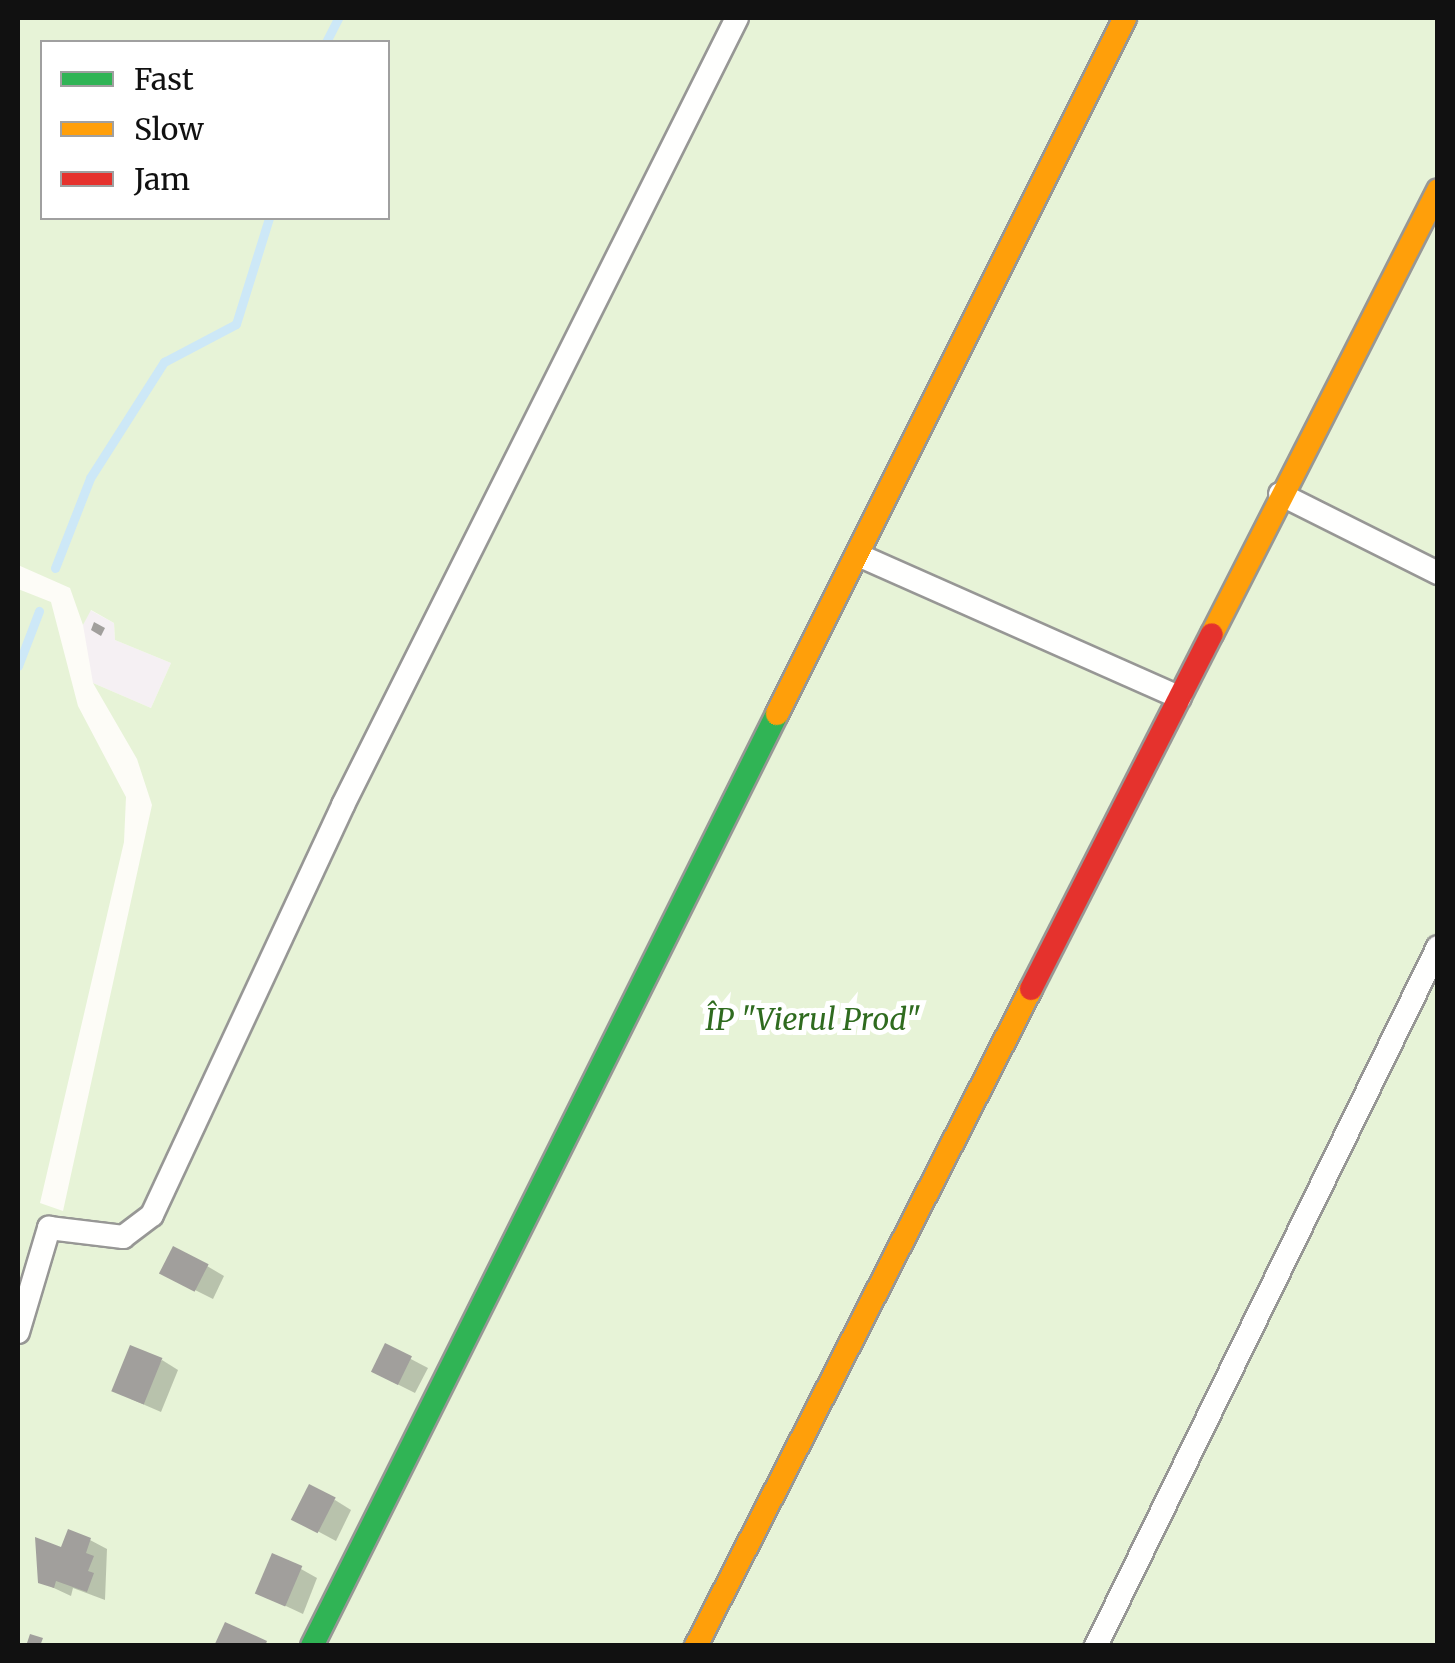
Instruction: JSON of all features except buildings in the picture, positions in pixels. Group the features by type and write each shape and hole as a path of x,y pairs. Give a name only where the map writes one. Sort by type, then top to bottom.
{"street":[{"path":"18,1332 49,1228 123,1237 152,1215 343,805 737,18"},
{"path":"312,1646 1125,18"},
{"path":"696,1646 1438,190"},
{"path":"1280,494 1438,573"},
{"path":"858,555 1180,698"},
{"path":"1096,1646 1438,947"}],"shaded area":[{"path":"90,610 114,623 115,640 171,663 151,708 93,683 83,625"}],"green space":[{"name":"ÎP \"Vierul Prod\"","path":"18,18 1437,18 1437,1645 18,1645 18,589 51,602 78,706 126,797 124,842 40,1203 63,1211 152,805 137,759 93,683 151,708 171,663 115,640 114,623 91,610 83,625 70,588 18,565"}],"waterway":[{"path":"327,40 338,18"},
{"path":"55,568 90,478 164,362 236,324 268,220"},
{"path":"18,666 39,611"}],"traffic: fast":[{"path":"312,1646 777,714"}],"traffic: slow":[{"path":"777,714 1125,18"},
{"path":"1212,634 1438,190"},
{"path":"696,1646 1031,989"}],"traffic: jam":[{"path":"1031,989 1212,634"}]}
